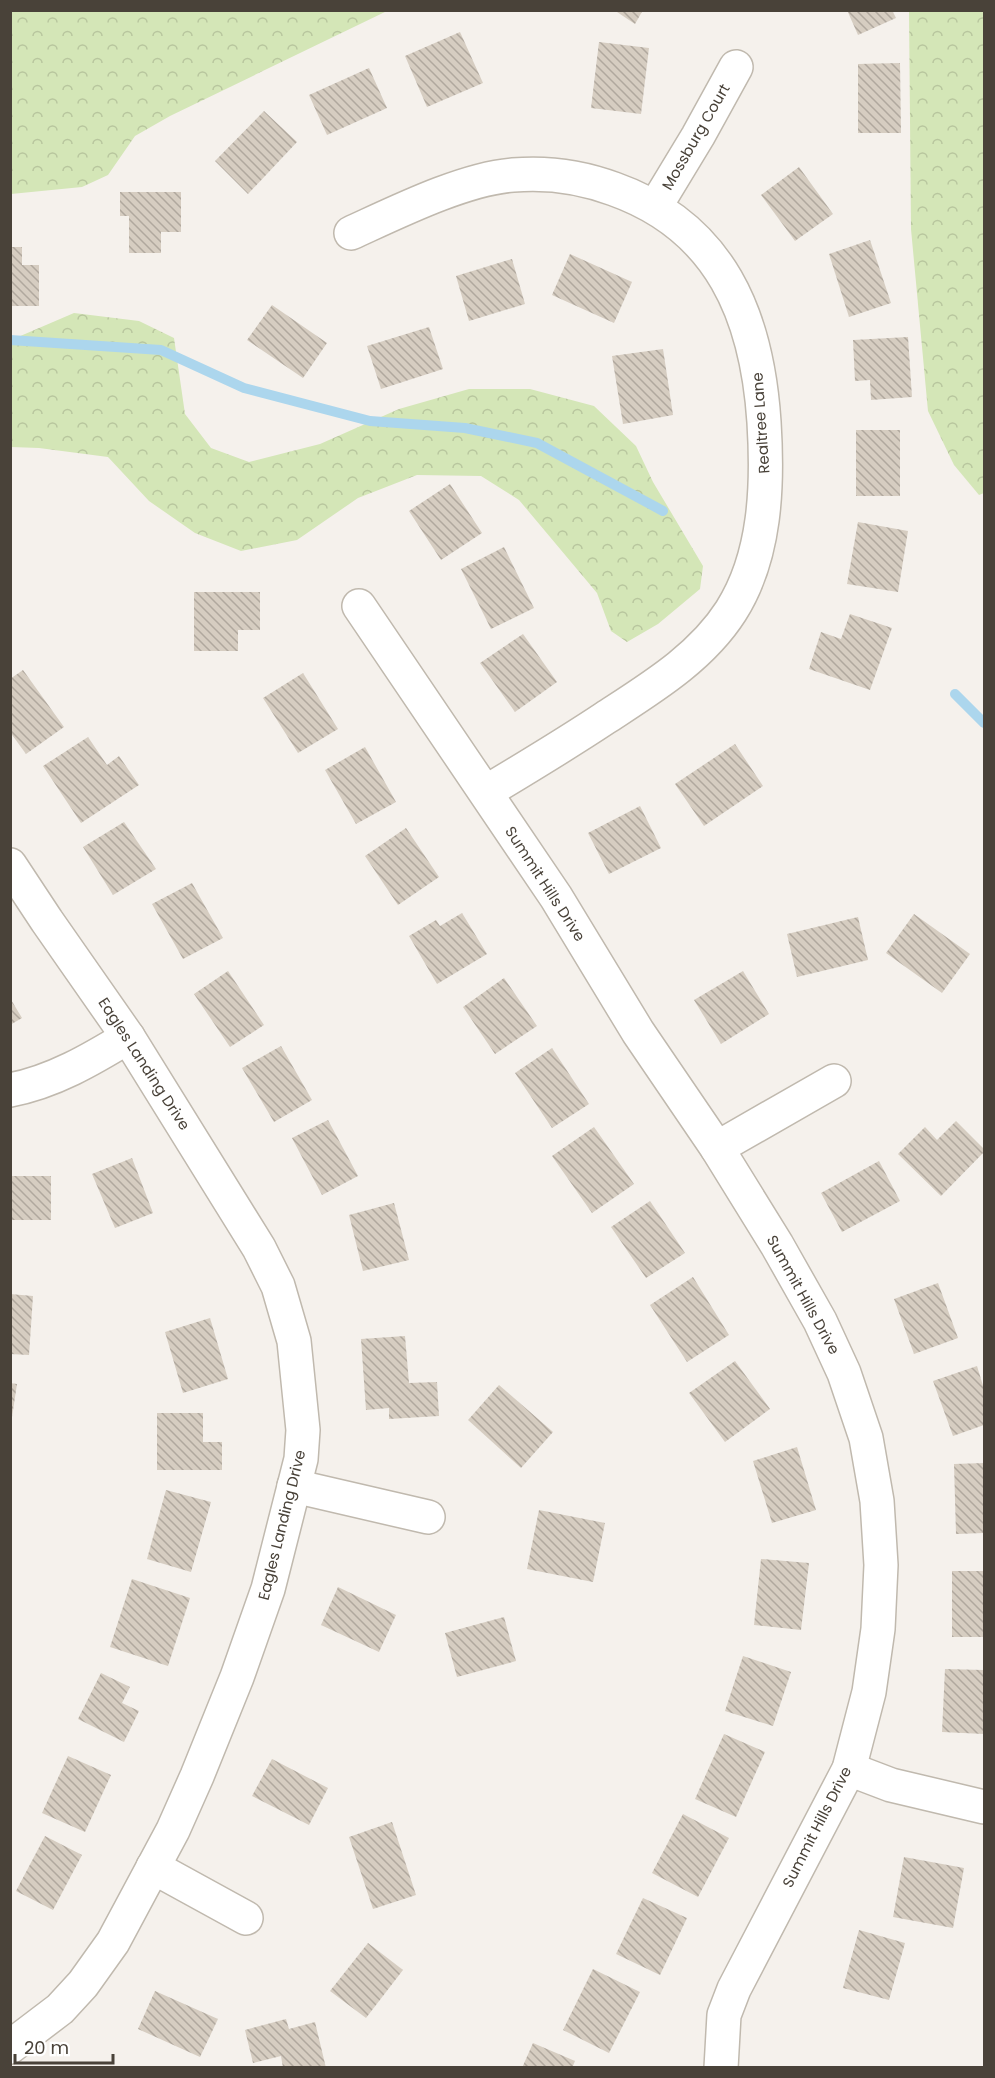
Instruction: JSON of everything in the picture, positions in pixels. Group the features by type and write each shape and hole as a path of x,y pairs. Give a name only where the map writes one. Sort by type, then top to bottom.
{"street":[{"name":"Mossburg Court","path":"655,207 736,67"},
{"name":"Realtree Lane","path":"351,233 411,206 471,184 512,175 552,174 591,181 632,195 655,207 670,216 704,247 733,289 753,341 762,397 766,455 764,508 758,544 744,586 732,609 700,650 647,691 486,792"},
{"name":"Summit Hills Drive","path":"359,606 556,897 638,1032 717,1148 777,1245 820,1322 846,1377 866,1438 877,1502 881,1564 879,1618 869,1692 849,1769 734,1989 724,2015 721,2067"},
{"name":"Eagles Landing Drive","path":"10,866 128,1037 236,1209 278,1286 294,1341 303,1430 301,1459 268,1589 237,1677 197,1776 153,1868 113,1942 83,1984 60,2009 10,2047"},
{"path":"10,1090 57,1076 128,1037"},
{"path":"717,1148 834,1081"},
{"path":"294,1486 428,1517"},
{"path":"849,1769 891,1785 984,1807"},
{"path":"153,1868 246,1918"}],"green space":[{"path":"10,11 387,11 170,116 135,136 108,175 82,187 11,194"},
{"path":"909,11 984,11 984,493 979,495 954,465 928,411 911,229"},
{"path":"74,313 139,321 174,338 185,414 211,448 249,462 320,444 399,409 469,389 530,389 594,406 636,446 653,482 703,566 700,589 658,624 627,642 611,631 597,593 519,500 481,476 417,475 358,498 297,540 241,551 195,533 149,501 108,457 39,448 11,447 11,340"}],"building":[{"path":"614,10 643,10 635,24"},
{"path":"847,10 892,10 896,18 858,35"},
{"path":"460,32 483,83 427,107 405,56"},
{"path":"599,42 649,48 641,114 591,108"},
{"path":"900,63 901,133 858,133 858,64"},
{"path":"369,68 387,108 327,135 309,95"},
{"path":"264,111 297,142 248,194 215,161"},
{"path":"799,167 833,214 795,241 761,195"},
{"path":"120,192 181,192 181,232 161,232 161,253 129,253 129,216 120,216"},
{"path":"870,240 891,303 849,317 829,254"},
{"path":"10,247 22,247 22,265 39,265 39,306 10,306"},
{"path":"570,254 632,282 614,323 552,295"},
{"path":"512,259 525,304 469,321 456,276"},
{"path":"272,305 327,343 303,378 247,340"},
{"path":"429,327 443,369 381,389 367,346"},
{"path":"908,337 912,397 871,400 870,380 855,381 853,340"},
{"path":"663,349 673,415 623,424 612,356"},
{"path":"856,430 900,430 900,496 856,496"},
{"path":"450,484 482,533 441,560 409,511"},
{"path":"858,522 908,531 898,592 847,584"},
{"path":"504,547 534,608 491,629 461,569"},
{"path":"194,592 260,592 260,630 238,630 238,651 194,651"},
{"path":"850,614 892,628 870,690 809,669 821,632 841,639"},
{"path":"523,634 557,682 515,712 480,663"},
{"path":"23,670 64,727 26,754 10,732 10,679"},
{"path":"303,673 338,729 298,753 263,698"},
{"path":"88,737 107,765 119,756 139,785 81,823 43,766"},
{"path":"735,744 763,786 704,826 675,784"},
{"path":"365,747 396,802 356,824 325,770"},
{"path":"640,806 661,848 609,874 588,833"},
{"path":"124,822 156,869 113,895 83,847"},
{"path":"406,828 439,877 398,905 365,856"},
{"path":"192,883 223,938 183,959 152,904"},
{"path":"462,913 487,954 437,984 409,936 436,920 440,926"},
{"path":"914,914 970,954 942,993 886,953"},
{"path":"858,917 868,960 797,977 787,934"},
{"path":"228,971 264,1025 230,1047 194,994"},
{"path":"743,971 769,1014 721,1044 694,1000"},
{"path":"504,978 537,1026 495,1054 463,1007"},
{"path":"10,998 22,1018 10,1025"},
{"path":"281,1046 312,1100 274,1122 242,1068"},
{"path":"552,1048 589,1104 552,1128 515,1073"},
{"path":"328,1120 358,1176 322,1195 292,1138"},
{"path":"956,1121 984,1149 984,1152 941,1196 898,1154 925,1127 937,1140"},
{"path":"594,1127 634,1184 592,1213 552,1156"},
{"path":"132,1158 153,1213 115,1228 92,1174"},
{"path":"879,1161 900,1201 842,1232 821,1193"},
{"path":"10,1176 51,1176 51,1220 10,1220"},
{"path":"650,1201 685,1253 646,1278 611,1227"},
{"path":"394,1203 409,1260 363,1271 349,1215"},
{"path":"693,1277 729,1335 687,1362 650,1305"},
{"path":"938,1283 958,1338 914,1354 894,1299"},
{"path":"10,1294 33,1296 29,1355 10,1354"},
{"path":"210,1318 228,1379 183,1393 165,1332"},
{"path":"405,1336 409,1383 437,1382 439,1416 389,1419 389,1408 366,1410 361,1339"},
{"path":"735,1361 770,1409 725,1442 689,1393"},
{"path":"977,1366 984,1389 984,1425 953,1436 933,1381"},
{"path":"10,1383 17,1384 12,1417 10,1417"},
{"path":"499,1385 553,1432 521,1468 468,1420"},
{"path":"157,1413 203,1413 203,1442 222,1442 222,1470 157,1470"},
{"path":"797,1447 816,1510 772,1523 753,1461"},
{"path":"984,1463 984,1533 956,1534 954,1464"},
{"path":"166,1490 211,1502 191,1572 147,1559"},
{"path":"539,1510 605,1523 593,1582 527,1569"},
{"path":"761,1559 809,1563 801,1630 754,1625"},
{"path":"952,1571 984,1571 984,1637 952,1637"},
{"path":"132,1579 190,1598 168,1666 110,1647"},
{"path":"338,1587 396,1615 379,1652 321,1625"},
{"path":"504,1617 516,1661 457,1677 445,1633"},
{"path":"743,1656 791,1672 773,1726 725,1711"},
{"path":"945,1669 984,1670 984,1734 942,1732"},
{"path":"101,1673 130,1687 122,1703 139,1711 124,1742 78,1719"},
{"path":"724,1734 765,1752 736,1817 695,1799"},
{"path":"68,1756 111,1775 85,1832 42,1813"},
{"path":"272,1759 328,1788 309,1825 252,1796"},
{"path":"683,1814 729,1838 698,1897 652,1873"},
{"path":"392,1822 416,1895 373,1909 349,1837"},
{"path":"45,1836 82,1855 53,1910 16,1891"},
{"path":"904,1857 964,1868 953,1928 893,1917"},
{"path":"643,1898 687,1918 660,1975 616,1954"},
{"path":"859,1930 905,1943 889,2000 843,1988"},
{"path":"368,1943 403,1970 366,2018 330,1991"},
{"path":"593,1969 640,1992 609,2053 563,2030"},
{"path":"155,1991 218,2019 200,2057 138,2029"},
{"path":"286,2019 289,2029 315,2022 326,2068 283,2068 281,2056 253,2063 245,2030"},
{"path":"533,2043 575,2061 572,2068 522,2068"}],"waterway":[{"path":"10,340 161,350 244,388 370,421 465,428 537,443 663,511"},
{"path":"955,694 984,723"}]}
